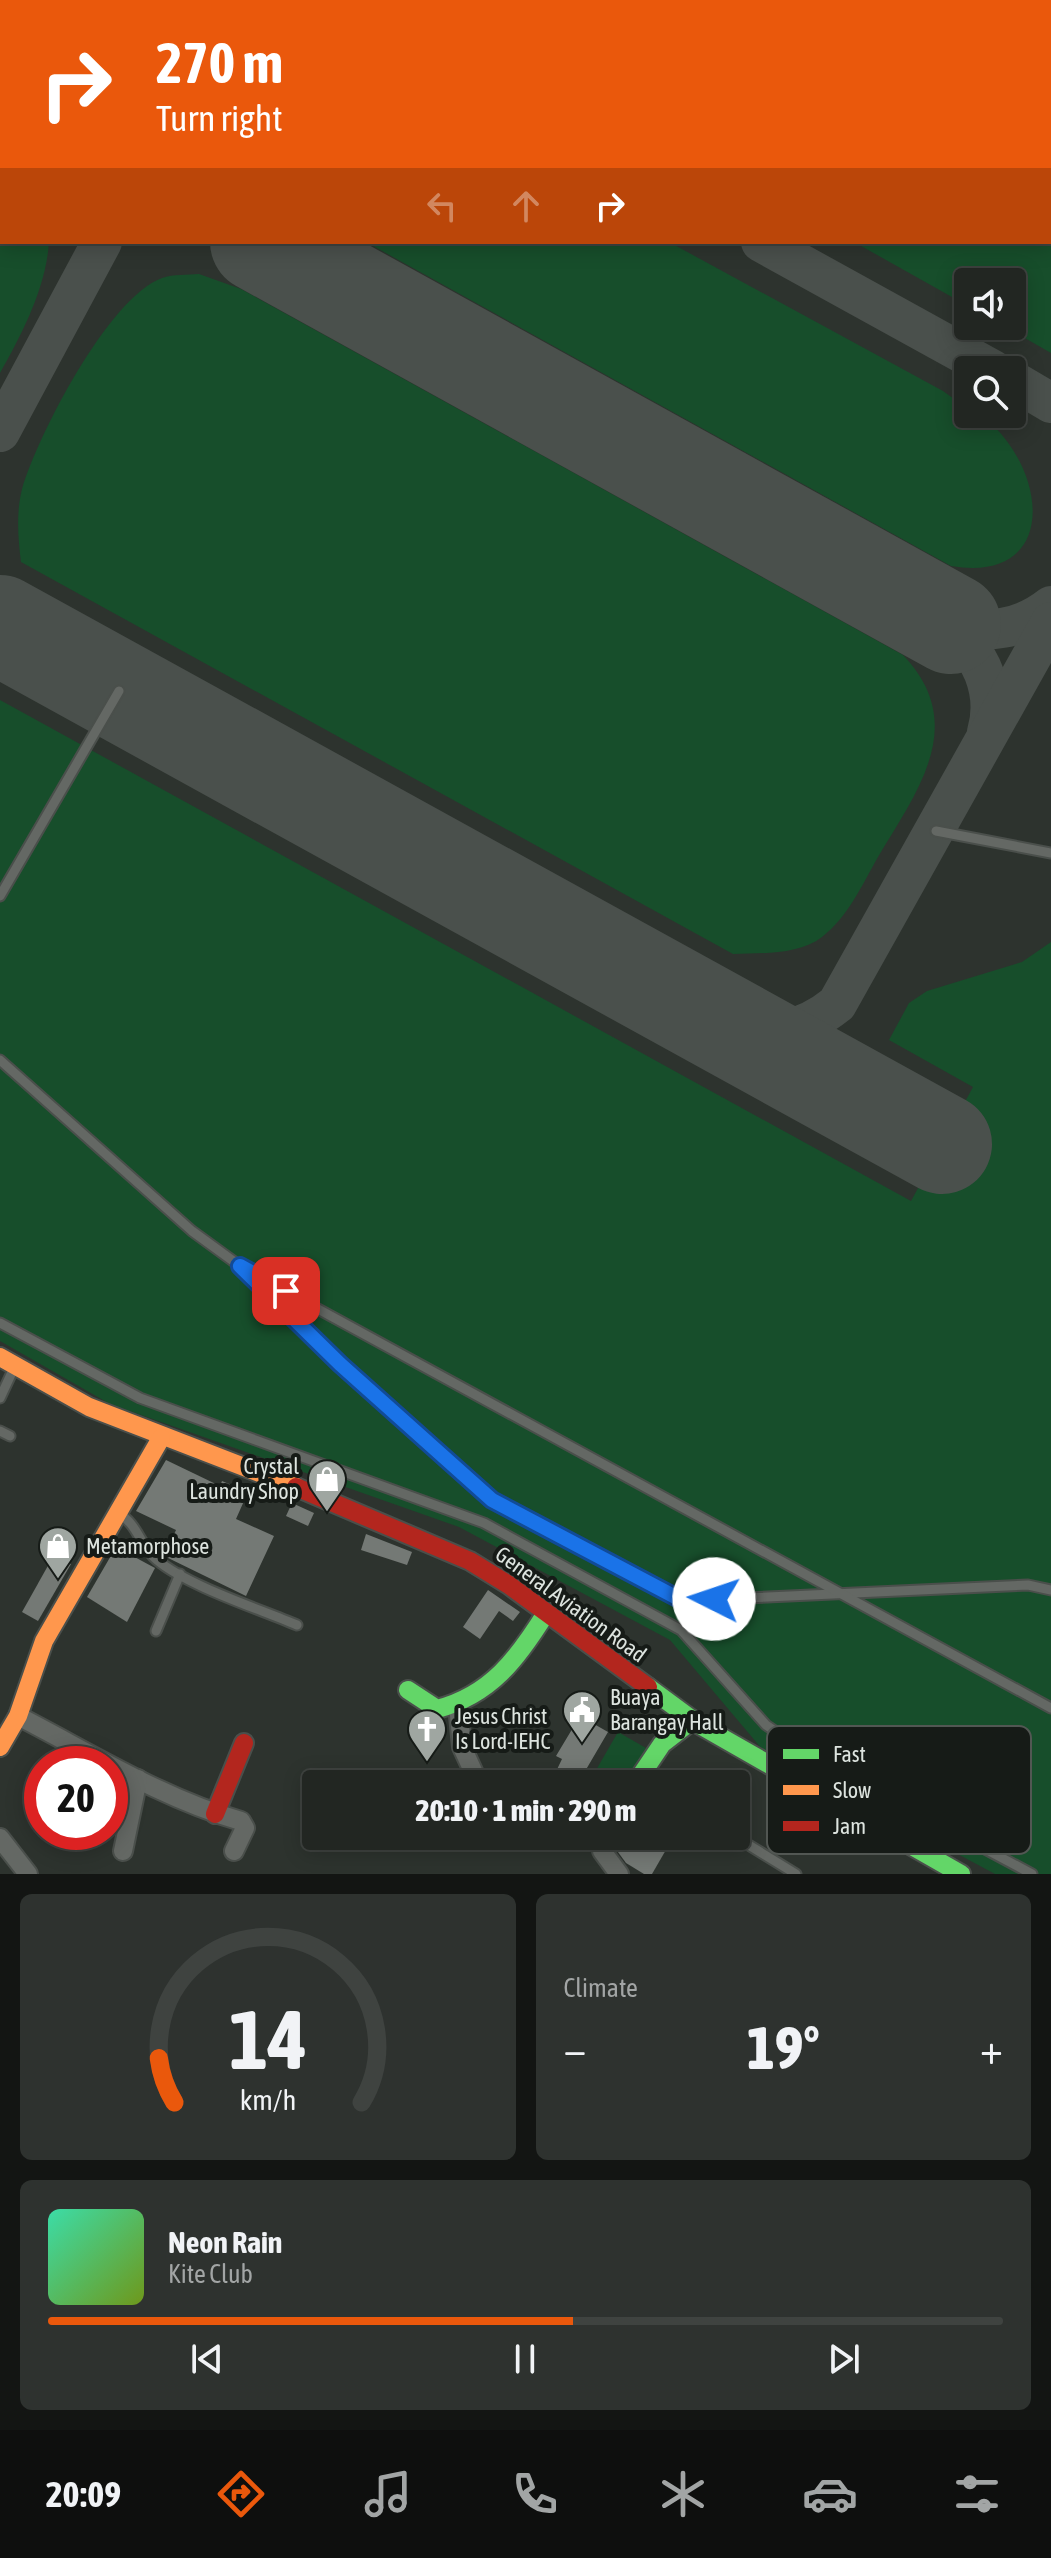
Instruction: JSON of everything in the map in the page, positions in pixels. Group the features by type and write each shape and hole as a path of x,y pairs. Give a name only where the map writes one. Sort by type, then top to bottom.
{"main road":[{"name":"General Aviation Road","path":"8,1361 89,1407 161,1438 308,1491 470,1561 693,1720 767,1763"},
{"path":"0,1747 18,1716 44,1641 161,1438"},
{"path":"408,1690 437,1709 458,1705 495,1684 546,1613"},
{"path":"644,1770 662,1744 693,1720"},
{"path":"215,1814 244,1743"},
{"name":"General Aviation Road","path":"926,1854 961,1874"}],"street":[{"path":"458,1705 462,1747 473,1770"},
{"path":"18,1716 138,1779 215,1814 245,1824 234,1851"},
{"path":"123,1851 138,1779"},
{"path":"0,1838 28,1874"},
{"path":"602,1850 619,1874"}],"lane":[{"path":"0,896 119,691"},
{"path":"936,831 1051,853"},
{"path":"0,1060 192,1231 240,1266 1051,1708"},
{"path":"240,1266 340,1364 492,1500 683,1601 1028,1585 1051,1590"},
{"path":"0,1323 140,1398 437,1504 498,1530 681,1630 747,1706 770,1726"},
{"path":"0,1398 8,1361"},
{"path":"0,1431 10,1436"},
{"path":"117,1513 130,1520 155,1559 180,1574 297,1625"},
{"path":"156,1631 180,1574"},
{"path":"750,1846 796,1874"},
{"path":"995,1854 1032,1874"}],"green space":[{"path":"0,244 49,244 38,293 0,373"},
{"path":"370,244 673,244 943,391 954,399 954,428 996,428 1013,450 1026,476 1032,501 1032,525 1024,545 1008,560 984,567 951,566"},
{"path":"858,244 1051,244 1051,353 1026,339 1026,268 954,268 954,298"},
{"path":"199,274 241,289 903,655 923,681 933,706 935,732 930,757 908,807 854,900 831,929 813,943 791,950 733,954 21,562 18,526 22,489 43,436 78,371 98,339 141,291 162,278"},
{"path":"0,700 911,1201 973,1087 889,1040 909,1003 927,991 1022,962 1051,942 1051,1874 995,1874 958,1854 1031,1854 1031,1726 767,1726 767,1752 670,1640 459,1527 110,1404 0,1341"},
{"path":"618,1732 646,1748 634,1770 596,1770"}],"building":[{"path":"166,1460 220,1486 222,1481 248,1492 236,1519 274,1536 246,1596 164,1556 176,1530 136,1511"},
{"path":"292,1503 314,1513 308,1526 286,1516"},
{"path":"366,1534 412,1552 407,1565 361,1550"},
{"path":"116,1547 155,1568 127,1622 87,1597"},
{"path":"54,1555 71,1564 38,1621 22,1612"},
{"path":"488,1590 520,1612 513,1621 499,1611 480,1639 463,1627"},
{"name":"Buaya Barangay Hall","path":"580,1716 608,1732 586,1770 557,1770 562,1759 556,1756"},
{"path":"616,1850 666,1850 652,1874 644,1874 626,1863"}],"taxiway":[{"path":"0,432 101,244"},
{"path":"765,244 968,356"},
{"path":"1026,388 1051,403"},
{"path":"951,624 977,629 1003,628 1028,620 1051,606"},
{"path":"726,1025 757,1031 784,1030 811,1021 837,1004 1051,622"},
{"path":"951,624 978,660 984,674 990,702 987,732"}],"runway":[{"path":"264,244 951,624"},
{"path":"0,625 942,1144"}],"traffic: fast":[{"path":"408,1690 437,1709 473,1694 501,1673 546,1613"},
{"path":"648,1687 698,1724 767,1763"},
{"path":"644,1770 662,1744 693,1720"},
{"path":"926,1854 961,1874"}],"traffic: slow":[{"path":"0,1357 89,1407 296,1487"},
{"path":"0,1747 18,1716 44,1641 161,1438"}],"traffic: jam":[{"path":"296,1487 470,1561 509,1585 648,1687"},
{"path":"215,1814 244,1743"}],"place":[{"name":"Crystal Laundry Shop","path":"327,1513"},
{"name":"Metamorphose","path":"58,1580"},
{"name":"Buaya Barangay Hall","path":"582,1744"},
{"name":"Jesus Christ Is Lord-IEHC","path":"427,1763"}],"route":[{"path":"286,1291 240,1266 340,1364 492,1500 683,1601 714,1599"}]}
